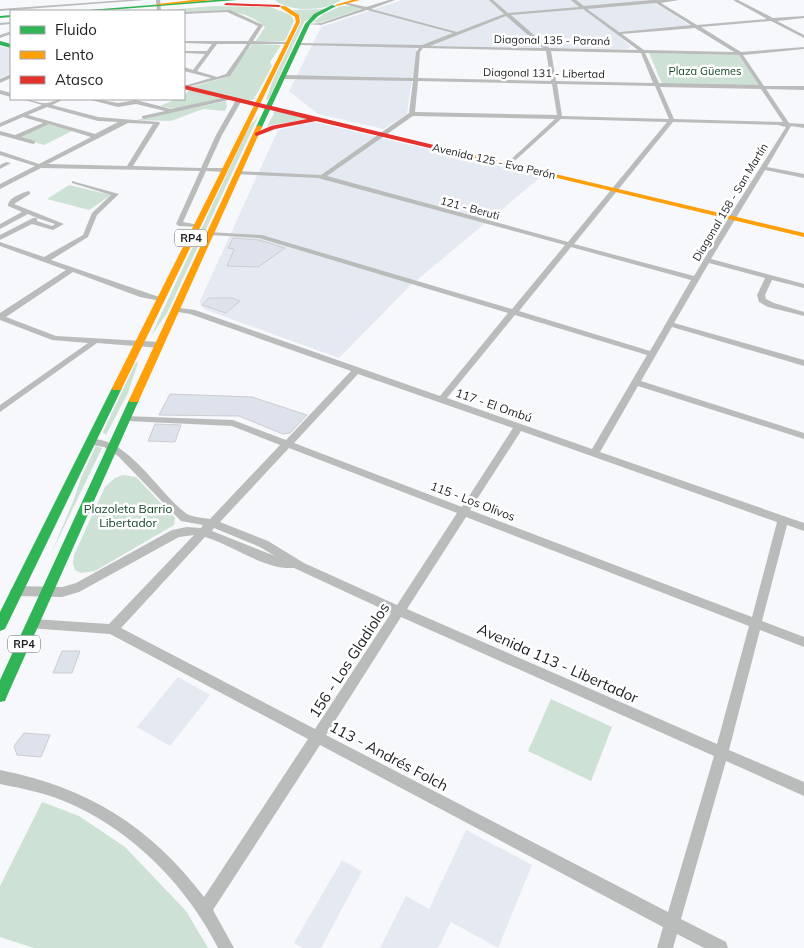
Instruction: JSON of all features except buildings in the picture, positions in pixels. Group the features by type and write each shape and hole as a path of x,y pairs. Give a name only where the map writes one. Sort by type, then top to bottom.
{"main road":[{"path":"143,10 158,5 212,0"},
{"path":"91,10 235,0"},
{"path":"158,5 277,4 308,9 358,0"},
{"name":"RP4","path":"0,696 237,173 284,77 298,18 277,4"},
{"name":"RP4","path":"0,624 258,104 292,44 308,24 316,16 340,4"},
{"name":"Avenida 125 - Eva Perón","path":"185,87 804,235"},
{"path":"257,134 273,127 315,118"}],"street":[{"path":"0,10 143,0"},
{"path":"308,24 321,24 393,0"},
{"path":"491,0 548,50 560,118"},
{"path":"573,0 642,51 672,120"},
{"path":"412,114 418,52 422,47 507,14 677,0"},
{"path":"735,0 804,37"},
{"path":"655,1 740,54 788,124"},
{"path":"340,4 367,9 456,33"},
{"path":"185,13 230,11 261,25 251,43 229,73 185,87"},
{"path":"618,33 804,17"},
{"name":"Diagonal 135 - Paraná","path":"186,42 740,54 804,48"},
{"path":"194,72 216,42"},
{"path":"185,52 208,53"},
{"path":"185,69 216,78"},
{"name":"Diagonal 131 - Libertad","path":"284,77 804,88"},
{"path":"0,187 95,136 128,121 235,99"},
{"path":"197,226 179,224 235,99"},
{"path":"29,100 98,119 157,123 129,168"},
{"path":"0,125 58,100"},
{"path":"98,100 118,105 136,102 174,111"},
{"path":"322,177 412,114 672,120 804,126"},
{"path":"22,115 95,136"},
{"path":"509,164 560,118"},
{"path":"441,400 672,120"},
{"path":"16,137 48,122"},
{"name":"Diagonal 158 - San Martín","path":"594,453 732,217 764,168 788,124"},
{"path":"0,133 32,142"},
{"path":"0,153 40,166 224,170"},
{"path":"0,167 8,163"},
{"path":"764,168 804,176"},
{"name":"121 - Beruti","path":"237,173 322,177 696,279"},
{"path":"47,259 86,236 94,214 116,194 74,182"},
{"path":"28,193 10,203 12,207 61,224 51,227 31,222"},
{"path":"0,227 27,212"},
{"path":"0,238 40,216"},
{"path":"210,233 260,236 652,354"},
{"path":"0,244 47,259 142,296 161,299"},
{"path":"708,261 804,286"},
{"path":"0,317 73,269"},
{"path":"769,277 761,295 762,300 771,305 804,314"},
{"name":"117 - El Ombú","path":"175,309 192,312 804,528"},
{"path":"0,317 55,338 160,345"},
{"path":"670,324 804,363"},
{"path":"0,409 94,342"},
{"path":"112,629 211,522 356,371"},
{"path":"636,382 804,436"},
{"name":"115 - Los Olivos","path":"127,418 225,421 242,426 804,642"},
{"name":"156 - Los Gladiolos","path":"205,909 519,427"},
{"path":"90,442 113,448"},
{"name":"Avenida 113 - Libertador","path":"113,448 185,518 211,522 271,548 300,566 400,612 804,789"},
{"path":"665,948 722,752 783,520"},
{"name":"Avenida 113 - Libertador","path":"16,591 62,592 79,587 176,532 189,530 203,532 264,557 300,566"},
{"name":"113 - Andrés Folch","path":"33,624 112,629 720,948"},
{"path":"0,777 53,792 100,812 150,850 177,876 205,909 226,948"}],"shaded area":[{"path":"402,0 661,0 653,1 689,25 615,32 631,47 625,49 417,46 407,114 384,129 318,114 289,91 321,27"},
{"path":"0,46 10,49 10,73 0,78"},
{"path":"314,122 542,176 411,285 339,358 206,310 201,306 200,301 278,130"},
{"path":"178,677 210,695 170,746 137,727"},
{"path":"466,830 532,865 498,948 451,922 438,948 380,948 406,896 429,909"},
{"path":"342,860 362,871 321,948 303,948 294,943"}],"green space":[{"path":"275,0 341,0 334,4 317,8 299,9"},
{"path":"213,6 270,7 291,15 294,21 285,41 256,41 265,27 245,15 224,12 167,10"},
{"path":"341,6 361,9 319,23 313,22 324,14"},
{"path":"326,9 304,22 269,99 266,100 273,80 301,22 300,16 292,10"},
{"path":"252,44 281,45 270,62 272,66 254,99 248,101 191,87 227,77"},
{"name":"Plaza Güemes","path":"649,53 739,55 762,88 663,86"},
{"path":"190,90 221,98 175,109 160,106 174,100 185,100 185,94"},
{"path":"226,101 225,111 203,109 171,121 136,120"},
{"path":"278,111 306,119 267,126 274,114 273,112"},
{"path":"259,115 167,313 151,336 249,127"},
{"path":"47,123 74,130 44,145 16,137"},
{"path":"69,185 111,195 89,210 47,199"},
{"path":"136,362 138,363 128,393 106,435 103,432"},
{"path":"96,446 102,448 50,556 81,478"},
{"name":"Plazoleta Barrio Libertador","path":"123,475 136,477 175,518 174,525 95,571 81,573 75,570 73,563 74,555 105,487 115,478"},
{"path":"551,699 612,727 591,781 528,751"},
{"path":"42,802 79,816 125,847 186,911 208,948 34,948 0,937 0,886"}],"traffic: fast":[{"path":"92,10 235,0"},
{"path":"259,127 308,24 316,15 334,6"},
{"path":"0,17 10,16"},
{"path":"0,43 10,46"},
{"path":"0,625 117,388"},
{"path":"0,696 134,400"}],"traffic: slow":[{"path":"159,4 212,0"},
{"path":"337,5 358,0"},
{"path":"117,388 298,22 297,16 283,7"},
{"path":"134,400 259,127"},
{"path":"438,148 804,235"}],"traffic: jam":[{"path":"226,4 279,6"},
{"path":"185,87 438,148"},
{"path":"257,134 273,127 315,119"}]}
